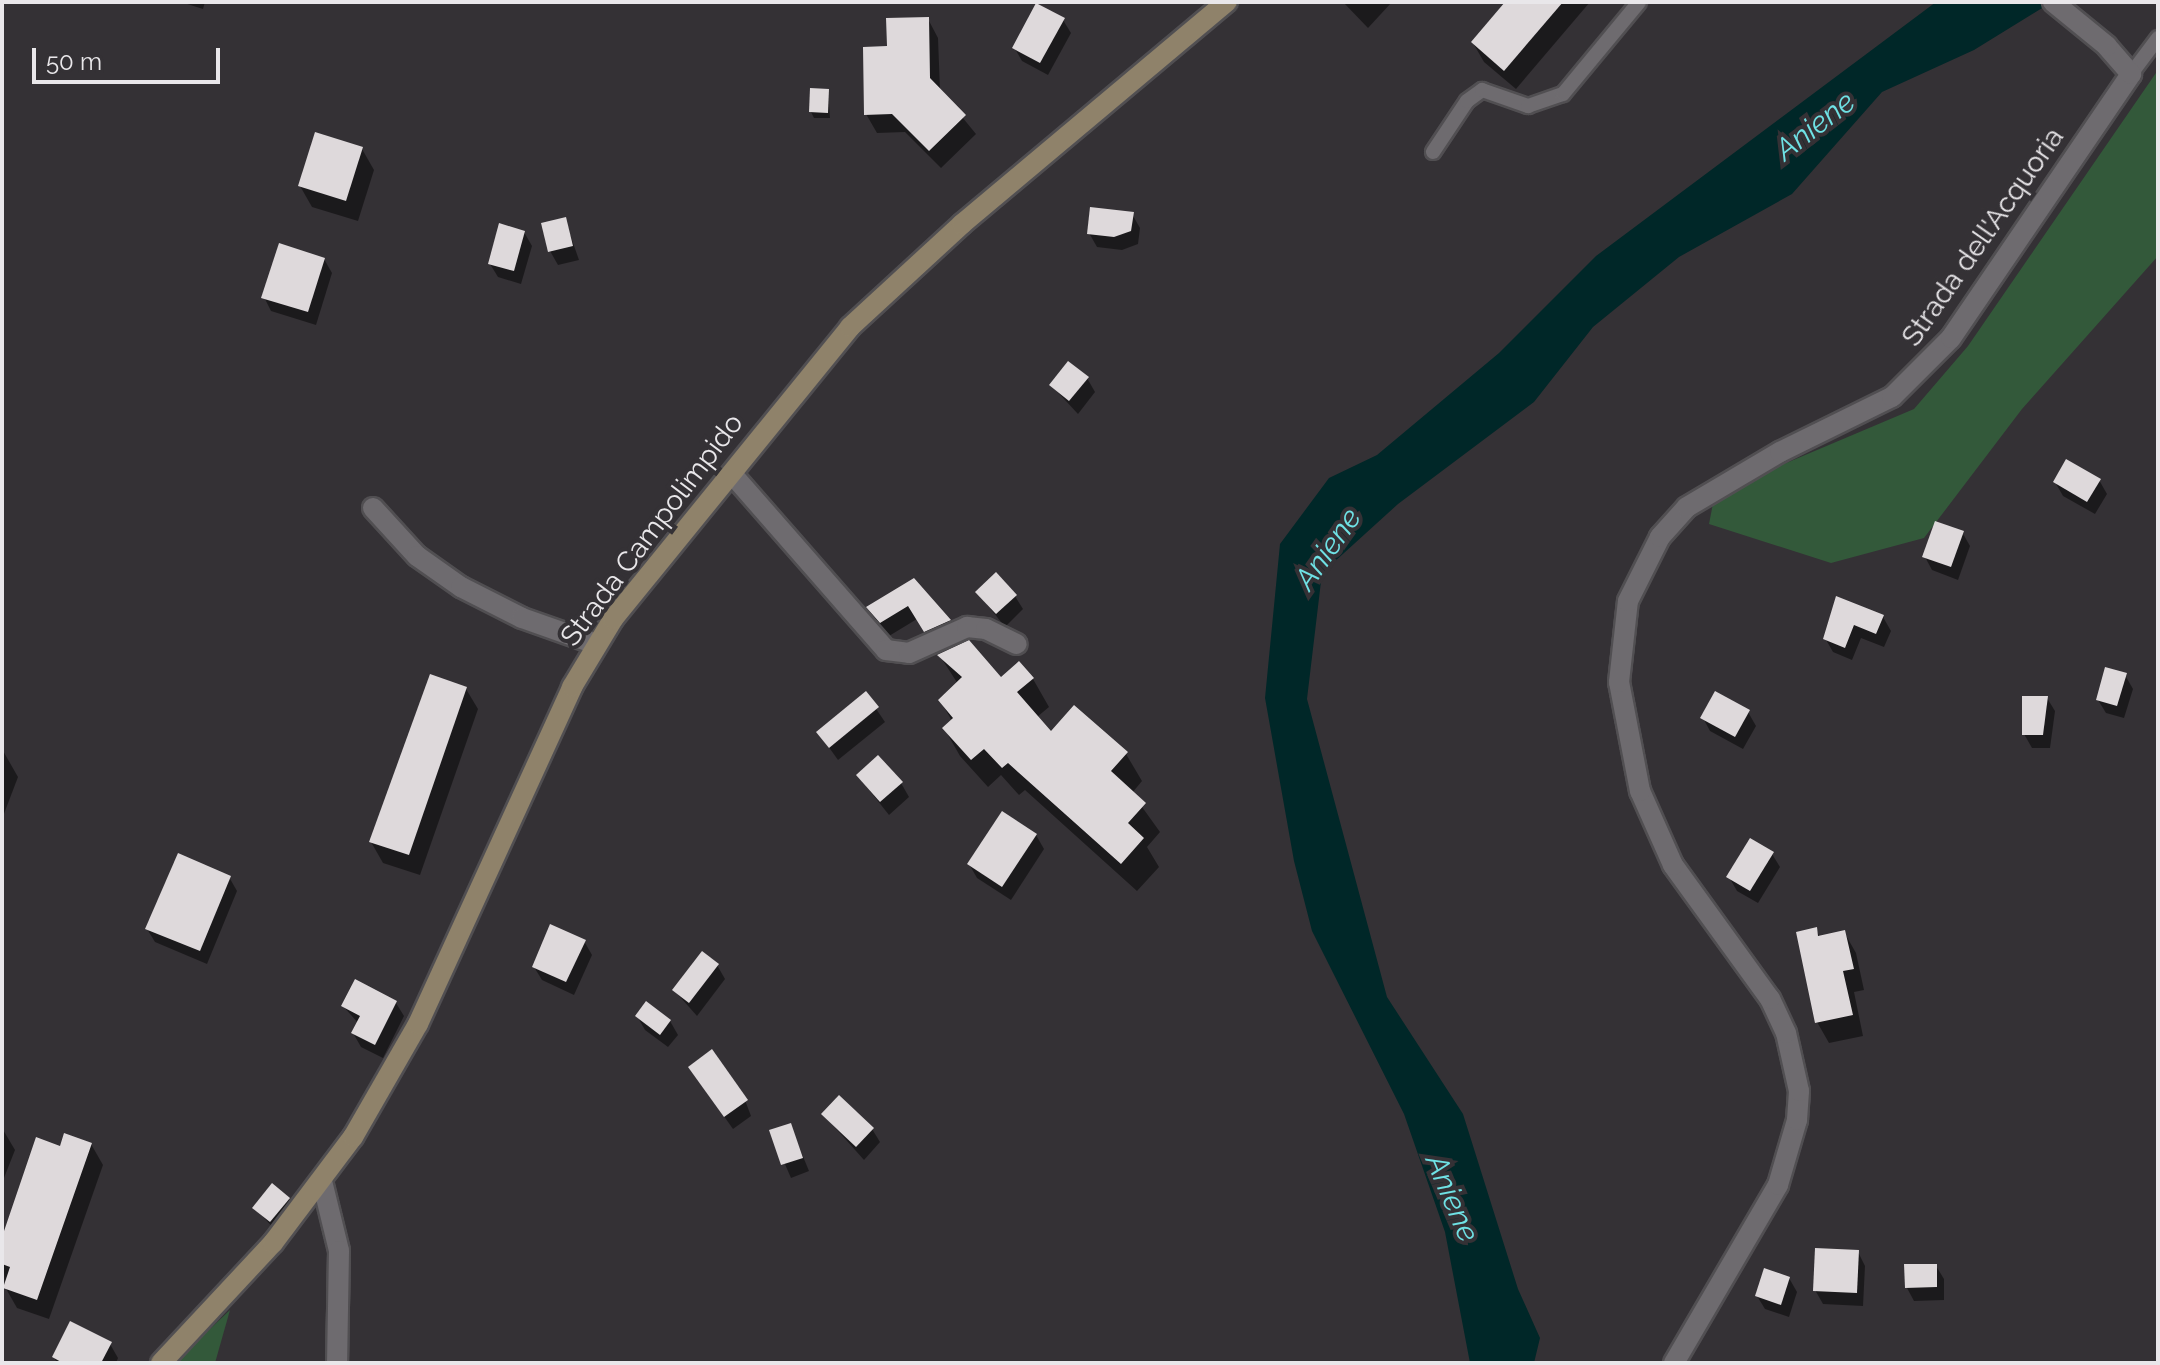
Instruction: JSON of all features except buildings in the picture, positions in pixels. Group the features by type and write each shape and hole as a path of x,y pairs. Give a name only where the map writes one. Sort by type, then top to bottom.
{"street":[{"name":"Strada Campolimpido","path":"161,1363 216,1309 322,1181 418,1024 596,644 820,359 871,306 1227,2"},
{"path":"2053,2 2078,20 2131,74"},
{"name":"Strada dell'Acquoria","path":"1674,1363 1773,1196 1789,1155 1799,1091 1786,1033 1770,999 1673,865 1640,791 1619,682 1628,601 1660,537 1687,507 1780,452 1869,411 1925,369 1951,338 2131,74"},
{"path":"732,474 886,650 909,653 967,627 986,629 1017,644"},
{"path":"373,508 417,556 461,587 522,618 596,644"},
{"path":"322,1181 339,1251 337,1363"}],"lane":[{"path":"1433,152 1467,101 1482,90 1528,106 1563,94 1639,2"},
{"path":"2131,74 2158,38"}],"green space":[{"path":"2158,70 2158,256 2022,409 1924,538 1831,563 1709,524 1715,493 1914,409 1968,346"},
{"path":"230,1310 215,1363 174,1363"}],"water":[{"name":"Aniene","path":"1936,2 2052,2 1974,50 1882,92 1792,194 1679,257 1593,327 1534,402 1398,504 1322,573 1307,699 1387,997 1463,1114 1518,1289 1540,1338 1534,1363 1470,1363 1445,1232 1404,1114 1312,931 1294,861 1265,698 1280,544 1329,478 1377,455 1499,353 1596,256"}]}
